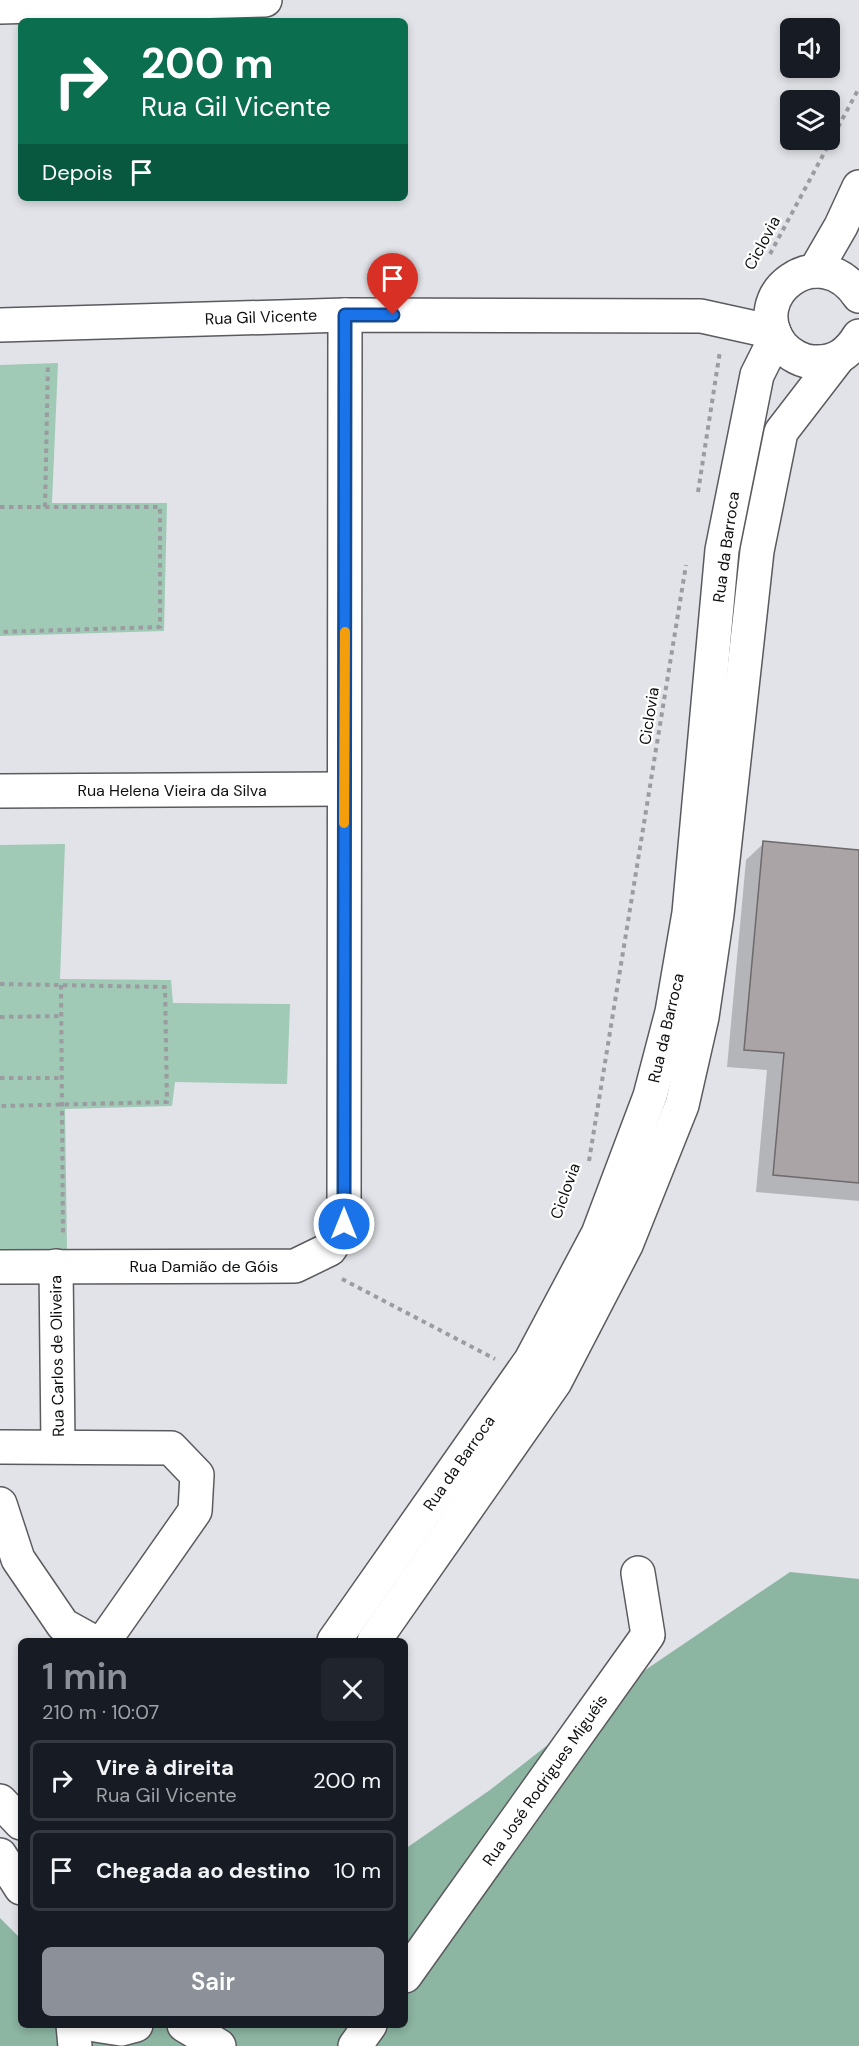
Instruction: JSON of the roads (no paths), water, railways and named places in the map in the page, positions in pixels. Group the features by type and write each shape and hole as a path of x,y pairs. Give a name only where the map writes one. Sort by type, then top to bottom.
{"street":[{"path":"0,7 265,0"},
{"path":"815,271 841,226 859,187"},
{"path":"775,273 792,278 815,271 857,283"},
{"path":"701,316 739,306 775,273"},
{"path":"775,273 772,308 775,334 784,349 809,362 824,362 852,347"},
{"name":"Rua Gil Vicente","path":"0,325 345,315 701,316"},
{"name":"Rua Damião de Góis","path":"0,1267 60,1252 296,1266 330,1249 344,1224 345,315"},
{"path":"701,316 775,334"},
{"path":"701,316 728,335 757,375"},
{"name":"Rua da Barroca","path":"336,1638 506,1361 598,1234 650,1096 672,1012 689,913 722,550 757,375 775,334"},
{"name":"Rua da Barroca","path":"376,1638 555,1382 626,1245 682,1105 702,1017 716,925 757,551 781,432 852,347"},
{"name":"Rua Helena Vieira da Silva","path":"0,791 344,789"},
{"name":"Rua Carlos de Oliveira","path":"58,1446 60,1252"},
{"name":"Rua Carlos de Oliveira","path":"0,1447 171,1448 197,1475 195,1511 106,1638"},
{"path":"0,1504 18,1559 63,1625 87,1638"},
{"name":"Rua José Rodrigues Miguéis","path":"408,1972 648,1635 638,1573"},
{"path":"0,1801 18,1820"},
{"path":"0,1855 18,1883"},
{"path":"73,2028 75,2046"},
{"path":"133,2046 136,2028"},
{"path":"189,2028 219,2046"},
{"path":"355,2046 368,2028"}]}
